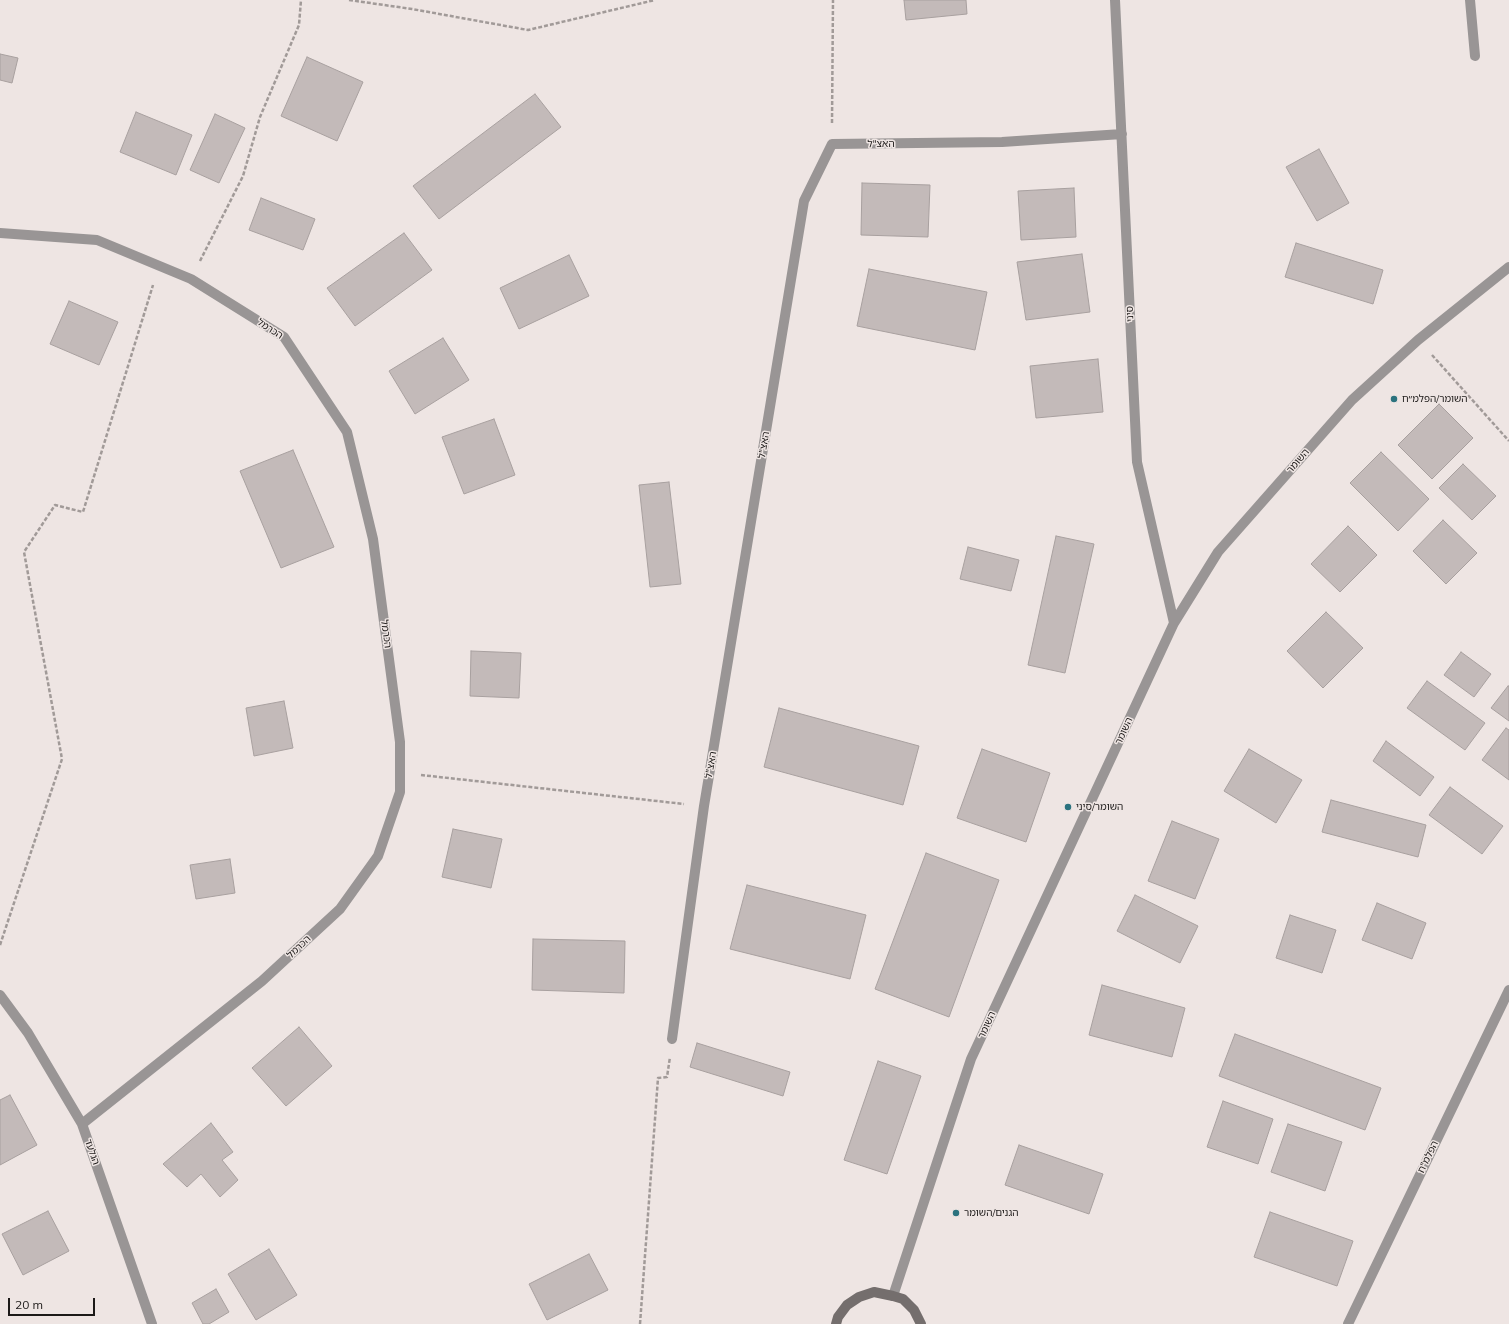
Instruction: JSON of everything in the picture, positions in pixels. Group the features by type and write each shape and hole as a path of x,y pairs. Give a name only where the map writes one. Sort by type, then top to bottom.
{"street":[{"name":"סיני","path":"1115,0 1137,462 1174,623"},
{"path":"1470,0 1475,56"},
{"name":"האצ\"ל","path":"672,1039 704,806 804,201 832,144 1002,142 1122,134"},
{"name":"הכרמל","path":"0,233 97,240 191,279 284,337 347,432 373,538 400,742 400,792 378,856 340,909 262,981 82,1124"},
{"name":"השומר","path":"893,1296 971,1059 1174,623 1218,552 1352,400 1418,340 1509,267"},
{"name":"הפלמ\"ח","path":"1348,1324 1509,990"},
{"name":"הגלעד","path":"0,995 28,1033 82,1124 152,1324"},
{"path":"836,1324 838,1317 847,1305 860,1297 874,1292 903,1299 914,1310 921,1324"}],"path":[{"path":"191,279 243,176 260,117 300,25 301,0"},
{"path":"349,0 412,8 528,30 655,0"},
{"path":"832,144 833,0"},
{"path":"0,945 62,759 24,552 55,505 83,512 159,266"},
{"path":"1418,340 1509,441"},
{"path":"400,772 704,806"},
{"path":"640,1324 658,1078 667,1077 670,1053"}],"building":[{"path":"904,0 966,0 967,14 906,20"},
{"path":"0,54 18,58 12,83 0,80"},
{"path":"307,57 363,82 337,141 281,116"},
{"path":"535,94 561,127 439,219 413,186"},
{"path":"136,112 192,135 176,175 120,152"},
{"path":"215,114 245,128 219,183 190,170"},
{"path":"1319,149 1349,203 1317,221 1286,167"},
{"path":"862,183 930,185 928,237 861,235"},
{"path":"1074,188 1076,237 1021,240 1018,191"},
{"path":"261,198 315,219 303,250 249,230"},
{"path":"404,233 432,270 355,326 327,288"},
{"path":"1296,243 1383,270 1373,304 1285,277"},
{"path":"1082,254 1090,312 1026,320 1017,262"},
{"path":"569,255 589,296 519,329 500,288"},
{"path":"869,269 987,292 975,350 857,326"},
{"path":"69,301 118,322 99,365 50,344"},
{"path":"443,338 469,380 415,414 389,371"},
{"path":"1098,359 1103,412 1036,418 1030,366"},
{"path":"1439,404 1473,438 1432,479 1398,445"},
{"path":"494,419 515,475 464,494 442,437"},
{"path":"293,450 334,547 281,568 240,471"},
{"path":"1381,452 1429,499 1398,531 1350,483"},
{"path":"1463,464 1496,496 1472,520 1439,488"},
{"path":"669,482 681,584 650,587 639,485"},
{"path":"1443,520 1477,553 1446,584 1413,551"},
{"path":"1348,526 1377,555 1340,592 1311,564"},
{"path":"1056,536 1094,544 1065,673 1028,665"},
{"path":"968,547 1019,560 1011,591 960,579"},
{"path":"1326,612 1363,648 1323,688 1287,651"},
{"path":"471,651 521,653 519,698 470,696"},
{"path":"1461,652 1491,674 1474,697 1444,675"},
{"path":"1427,681 1485,723 1465,750 1407,708"},
{"path":"1509,686 1509,721 1491,708"},
{"path":"284,701 293,748 254,756 246,708"},
{"path":"779,708 919,746 903,805 764,767"},
{"path":"1506,728 1509,730 1509,780 1482,760"},
{"path":"1386,741 1434,777 1420,796 1373,761"},
{"path":"982,749 1050,773 1026,842 957,818"},
{"path":"1249,749 1302,780 1276,823 1224,791"},
{"path":"1450,787 1503,826 1482,854 1429,815"},
{"path":"1331,800 1426,825 1418,857 1322,832"},
{"path":"1172,821 1219,839 1195,899 1148,881"},
{"path":"453,829 502,839 491,888 442,877"},
{"path":"926,853 999,880 949,1017 875,989"},
{"path":"230,859 235,893 196,899 190,865"},
{"path":"747,885 866,915 850,979 730,949"},
{"path":"1135,895 1198,926 1180,963 1117,931"},
{"path":"1377,903 1426,923 1412,959 1362,940"},
{"path":"1290,915 1336,930 1322,973 1276,958"},
{"path":"533,939 625,941 624,993 532,990"},
{"path":"1102,985 1185,1008 1172,1057 1089,1035"},
{"path":"299,1027 332,1066 286,1106 252,1068"},
{"path":"1235,1034 1381,1088 1365,1130 1219,1076"},
{"path":"697,1043 790,1072 783,1096 690,1067"},
{"path":"878,1061 921,1076 887,1174 844,1160"},
{"path":"10,1095 37,1145 0,1165 0,1100"},
{"path":"1223,1101 1273,1119 1258,1164 1207,1147"},
{"path":"211,1123 233,1152 222,1160 238,1180 220,1197 201,1174 187,1187 163,1164"},
{"path":"1288,1124 1342,1142 1325,1191 1271,1172"},
{"path":"1019,1145 1103,1174 1089,1214 1005,1185"},
{"path":"48,1211 69,1251 23,1275 2,1234"},
{"path":"1270,1212 1353,1241 1337,1286 1254,1257"},
{"path":"269,1249 297,1295 256,1320 228,1274"},
{"path":"589,1254 608,1290 547,1320 529,1284"},
{"path":"216,1289 229,1312 209,1324 203,1324 192,1303"}],"place":[{"name":"השומר/הפלמ״ח","path":"1394,399"},
{"name":"השומר/סיני","path":"1068,807"},
{"name":"הגנים/השומר","path":"956,1213"}]}
